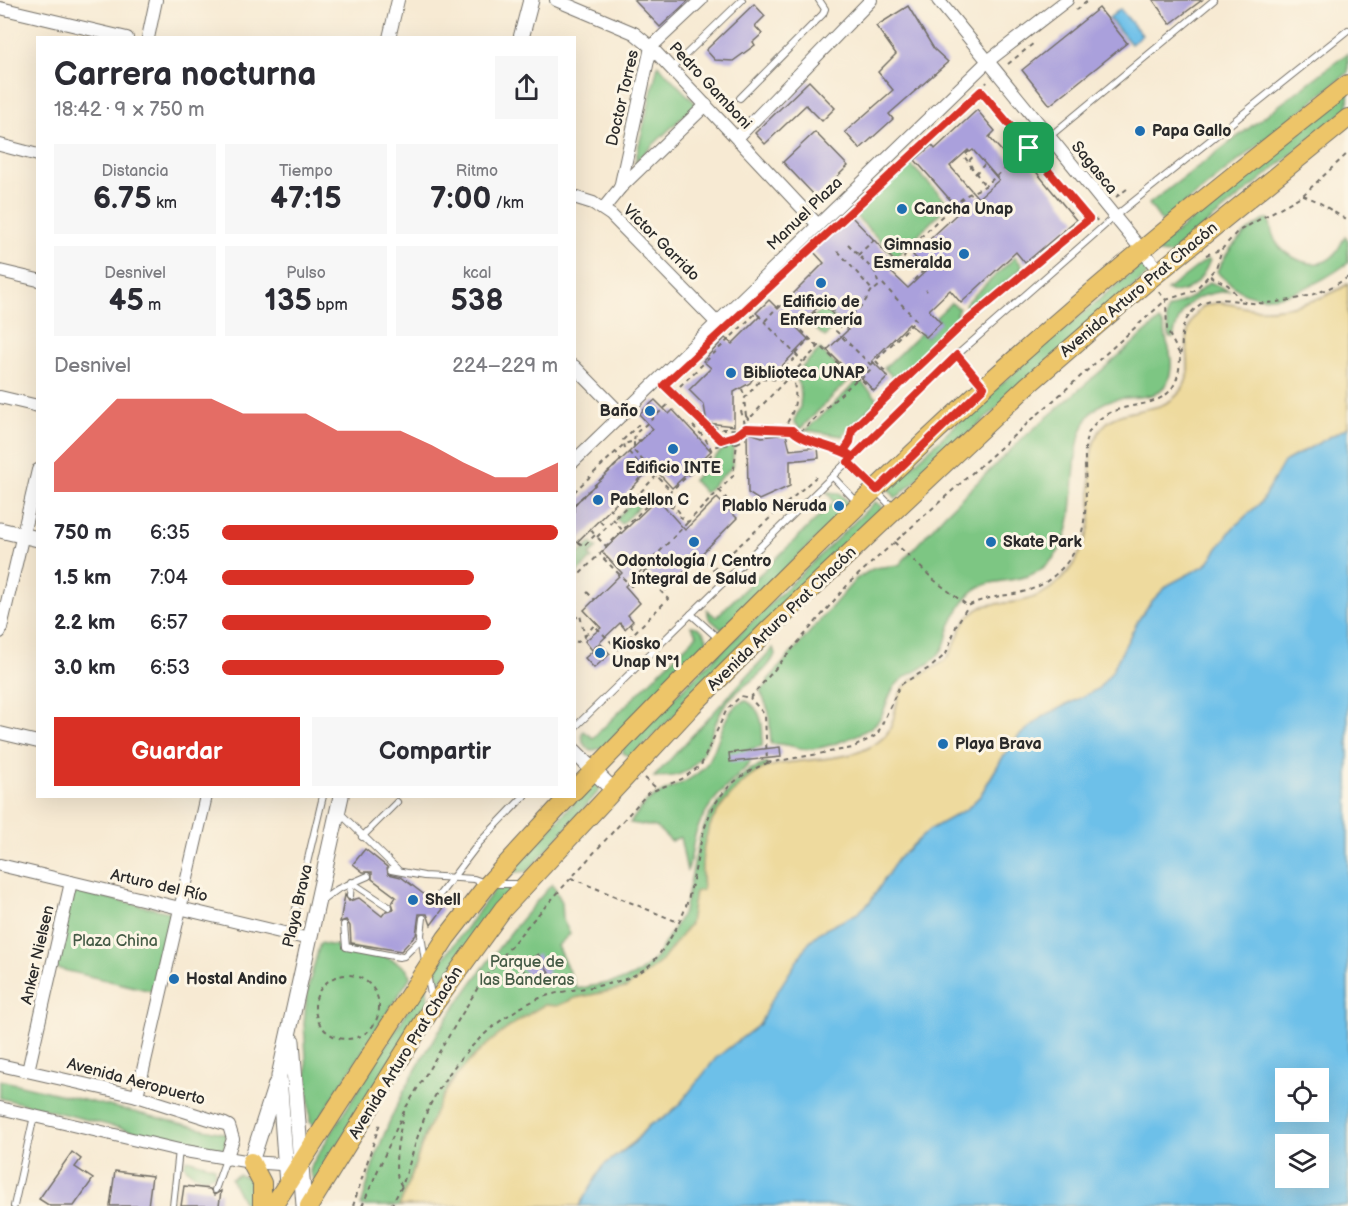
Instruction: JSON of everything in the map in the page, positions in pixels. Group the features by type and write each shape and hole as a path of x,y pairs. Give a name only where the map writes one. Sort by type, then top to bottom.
{"main road":[{"name":"Avenida Arturo Prat Chacón","path":"576,789 720,640 984,387 1142,249 1348,84"},
{"name":"Avenida Arturo Prat Chacón","path":"309,1206 466,957 524,884 613,790 771,627 1028,385 1159,271 1348,118"},
{"name":"Avenida Arturo Prat Chacón","path":"273,1206 287,1185 293,1165 426,967 488,884 567,798"},
{"path":"251,1162 262,1183 262,1206"}],"street":[{"path":"148,36 156,0"},
{"path":"389,36 398,0"},
{"path":"522,36 531,0"},
{"name":"Pedro Gamboni","path":"556,0 634,33 651,47 818,225"},
{"name":"Doctor Torres","path":"620,188 651,47 701,0"},
{"path":"737,138 871,0"},
{"name":"Sagasca","path":"938,0 992,58 1048,137 1159,271"},
{"name":"Manuel Plaza","path":"576,459 622,415 666,386 717,323 992,58 1067,0"},
{"path":"0,8 119,36"},
{"path":"603,209 620,188 706,105"},
{"path":"0,145 36,154"},
{"name":"Víctor Garrido","path":"576,198 603,209 717,323"},
{"path":"0,271 36,280"},
{"path":"576,368 622,415"},
{"path":"0,398 36,406"},
{"path":"0,632 30,537 36,487"},
{"path":"0,530 30,537"},
{"path":"0,733 36,742"},
{"path":"576,753 613,790"},
{"path":"136,1096 206,798"},
{"name":"Playa Brava","path":"304,1206 293,1165 279,1076 340,804"},
{"name":"Arturo del Río","path":"0,865 309,939"},
{"name":"Anker Nielsen","path":"28,1071 71,882"},
{"name":"Playa Brava","path":"290,1023 293,1165"},
{"name":"Avenida Aeropuerto","path":"0,1065 136,1096 229,1126 233,1138 225,1159"},
{"path":"251,1162 279,1076"},
{"path":"0,1108 225,1159 293,1165"}],"lane":[{"path":"672,68 742,0"},
{"path":"740,98 823,14 825,9 819,0"},
{"path":"1048,137 1214,0"},
{"path":"576,726 957,355 1114,217 1348,30"},
{"path":"957,355 984,387"},
{"path":"666,386 698,416"},
{"path":"848,462 895,511"},
{"path":"833,477 860,505"},
{"path":"692,614 720,640"},
{"path":"290,934 323,798"},
{"path":"434,902 479,843 522,798"},
{"path":"362,837 397,802"},
{"path":"340,804 362,837 394,869 424,876 474,879 488,884 524,884"},
{"path":"317,904 351,882 368,876"},
{"path":"350,896 351,882"},
{"path":"351,882 389,907"},
{"path":"423,918 420,928 421,939 433,1006"},
{"path":"344,925 346,947 399,957 405,956 421,939"},
{"path":"412,925 420,928"},
{"path":"14,1206 34,1116"},
{"path":"179,1150 173,1202 182,1200"},
{"path":"215,1190 225,1159"}],"path":[{"path":"992,58 1005,66"},
{"path":"893,173 981,91 987,82"},
{"path":"837,459 850,442 852,430 917,366 961,326 1089,219 981,91"},
{"path":"901,267 906,252 964,195 985,186 1006,171 1029,148"},
{"path":"969,151 964,156 985,186"},
{"path":"1025,151 1032,160 1030,164"},
{"path":"972,169 969,161 976,153"},
{"path":"750,698 851,581 1167,300 1194,291 1216,268 1222,249 1237,232 1303,195 1348,153"},
{"path":"975,174 984,165"},
{"path":"1114,199 1127,189 1137,200"},
{"path":"1303,195 1317,201 1348,221"},
{"path":"858,255 866,250 875,239"},
{"path":"797,435 859,375 862,378 871,369 870,366 916,320 879,283 875,272 848,244"},
{"path":"838,251 873,289"},
{"path":"914,280 925,268"},
{"path":"875,272 878,269"},
{"path":"1210,276 1228,285 1241,301"},
{"path":"391,1206 402,1186 434,1096 466,1054 488,1033 513,1013 540,998 624,980 639,973 656,958 684,910 700,837 709,816 734,783 750,770 767,763 852,748 877,735 900,686 931,667 946,654 957,624 968,606 976,602 1031,591 1064,566 1075,551 1086,513 1085,457 1086,439 1089,432 1099,420 1115,410 1156,402 1167,395 1176,382 1182,328 1198,306 1215,298 1265,303 1298,299 1318,293 1348,277"},
{"path":"870,366 836,331 879,283 886,282"},
{"path":"1167,300 1167,330 1180,355"},
{"path":"800,328 825,302 845,323"},
{"path":"765,321 778,306 818,347 821,346 855,380"},
{"path":"677,397 681,392 677,388 756,314 804,362"},
{"path":"810,339 786,367 787,376 794,383 796,392 793,412 787,423 797,435 844,451"},
{"path":"746,416 752,416 787,376 818,347"},
{"path":"876,361 888,375"},
{"path":"758,372 763,376 780,380 787,376"},
{"path":"741,399 763,376"},
{"path":"855,380 859,378 873,390"},
{"path":"742,389 746,394"},
{"path":"746,394 744,399 746,416 754,428"},
{"path":"671,491 634,451 634,441 635,434 669,402 674,407"},
{"path":"741,411 744,429"},
{"path":"698,416 725,444"},
{"path":"665,497 713,453 690,422"},
{"path":"704,422 720,429 792,430"},
{"path":"637,481 647,472 623,440 638,425 642,428"},
{"path":"759,428 762,437"},
{"path":"721,440 737,435 744,429"},
{"path":"709,447 737,443 746,439"},
{"path":"576,490 624,444 642,440"},
{"path":"600,555 631,586 644,573 645,567 733,476 737,443"},
{"path":"576,504 621,460 616,452"},
{"path":"701,555 713,569 822,473"},
{"path":"578,542 584,546 596,536 656,476"},
{"path":"719,490 726,498 722,503"},
{"path":"623,494 631,500"},
{"path":"638,494 649,503"},
{"path":"576,578 657,494 665,497 684,519"},
{"path":"665,497 676,512"},
{"path":"666,509 671,506"},
{"path":"609,508 617,515"},
{"path":"679,516 688,522"},
{"path":"614,519 622,530"},
{"path":"600,521 605,527"},
{"path":"591,530 606,546"},
{"path":"894,542 934,580 968,606"},
{"path":"607,571 611,566"},
{"path":"576,641 584,640 594,625 618,649 636,632 668,599 644,573"},
{"path":"587,592 595,600"},
{"path":"576,617 580,615 585,636"},
{"path":"630,624 636,632"},
{"path":"362,1206 405,1108 480,984 648,793 682,778 701,765 727,709 741,696 750,698 765,715 767,763"},
{"path":"571,878 678,922"},
{"path":"351,975 361,978 376,992 379,1002 376,1022 362,1036 353,1040 333,1037 319,1023 316,1014 318,995 331,979 351,975"},
{"path":"402,1186 397,1176 397,1151 405,1108"},
{"path":"353,1206 381,1121"}],"green space":[{"path":"1348,53 1348,73 1162,222 1149,204"},
{"path":"658,65 696,104 635,162"},
{"path":"1348,92 1348,108 1170,254 1159,253 1160,246"},
{"name":"Cancha Unap","path":"908,162 949,204 896,257 855,215"},
{"path":"1269,219 1274,237 1280,247 1298,260 1306,262 1320,263 1330,259 1345,237 1348,240 1348,263 1321,280 1291,293 1275,297 1259,297 1245,293 1217,271 1226,255 1238,241"},
{"path":"1015,257 1023,267 972,311 965,304"},
{"path":"1207,259 1210,260 1199,279 1188,289 1175,292 1167,290"},
{"path":"1142,264 1147,265 1149,273 896,498 888,489 1012,374"},
{"path":"1210,282 1229,291 1217,292 1191,302 1180,316 1173,338 1170,338 1166,318 1168,309 1192,297"},
{"path":"951,303 959,308 956,314 961,319 897,381 884,368 921,333 926,337 940,323 936,317"},
{"path":"823,307 838,321 825,337 809,323"},
{"name":"Skate Park","path":"1159,321 1164,328 1171,357 1168,380 1159,391 1151,395 1111,400 1091,413 1082,429 1077,448 1071,514 1066,534 1058,552 1047,564 1024,577 990,583 971,593 953,620 945,644 937,657 896,685 881,717 872,726 844,740 814,749 771,744 769,712 760,690 767,685 768,680 856,579 874,568 899,565 945,514 1023,438"},
{"path":"820,349 850,379 800,429 794,421 800,407 801,394 796,373"},
{"path":"859,380 878,399 842,436 806,430"},
{"path":"727,445 734,445 732,467 705,493 693,480"},
{"path":"827,492 839,493 851,505 722,630 709,618 707,610 716,617 834,502"},
{"path":"638,496 643,502 622,524 616,519"},
{"path":"875,502 882,506 880,514 635,754 630,757 623,753 623,747"},
{"path":"591,543 597,548 589,555 592,558 576,574 576,556"},
{"path":"691,626 703,632 707,645 604,747 591,751 583,743 582,733 584,731 593,738 697,635"},
{"path":"773,648 775,654 766,668 726,703 697,761 678,775 654,777"},
{"path":"745,700 756,708 759,714 763,732 762,746 748,750 750,763 720,793 702,819 695,835 687,871 680,837 671,841 656,827 630,823 648,801 693,777 705,766 711,758 730,712"},
{"name":"Parque de las Banderas","path":"767,763 768,767 737,789 716,818 704,852 703,890 695,892 690,924 662,961 626,988 576,998 557,1006 544,1005 509,1027 473,1057 449,1085 426,1132 401,1206 361,1206 373,1164 397,1106 434,1038 479,973 552,884 562,902 563,920 570,934 557,946 577,989 624,980 639,973 656,958 684,911 700,837 709,816 734,783 750,770"},
{"path":"592,782 600,790 528,871 511,873"},
{"path":"498,885 515,885 438,984 437,967"},
{"name":"Plaza China","path":"73,890 174,913 156,992 55,968"},
{"path":"320,943 384,956 396,961 411,976 315,1126 310,1122 304,1023 307,992"},
{"path":"423,986 427,987 428,1001 314,1181 310,1172 312,1164"},
{"path":"0,1080 226,1134 224,1154 0,1098"},
{"path":"187,1159 215,1167 215,1174 202,1177 193,1174 184,1164"},
{"path":"238,1175 251,1178 256,1194 246,1203 243,1202 231,1179"}],"sand":[{"name":"Playa Brava","path":"1348,284 1348,427 1287,460 1261,502 1232,529 1206,565 1168,585 1153,600 1139,619 1111,673 1098,689 1044,716 1019,736 1003,757 980,796 967,809 929,830 897,860 870,902 858,913 820,932 809,942 760,1024 726,1050 679,1105 664,1118 649,1125 634,1142 603,1166 579,1206 399,1206 437,1108 446,1091 469,1062 497,1036 544,1005 557,1006 576,998 626,988 662,961 690,924 695,892 703,890 703,854 712,821 740,786 750,777 768,767 782,763 845,756 873,745 889,731 902,690 911,681 946,659 964,623 973,613 988,605 1033,598 1063,578 1074,563 1090,525 1090,466 1095,440 1102,427 1111,419 1122,414 1158,406 1178,394 1185,384 1188,373 1188,330 1202,307 1220,303 1260,309 1286,307 1326,296"}],"water":[{"path":"1120,9 1142,35 1131,44 1109,18"},
{"path":"1348,427 1348,1206 579,1206 603,1166 634,1143 649,1125 664,1118 679,1105 716,1058 760,1024 768,1006 809,942 820,932 858,913 870,902 897,860 929,830 967,809 980,796 1003,757 1019,736 1044,716 1098,689 1111,673 1139,619 1153,600 1168,585 1206,565 1232,529 1261,502 1284,462"}],"building":[{"path":"634,0 689,0 660,27"},
{"path":"1153,0 1202,0 1170,24"},
{"path":"754,4 765,16 755,26 762,34 753,42 755,45 733,61 715,60 706,50"},
{"path":"908,6 934,49 948,62 889,114 893,119 860,149 845,132 893,90 878,72 896,54 876,26"},
{"path":"1099,8 1127,43 1050,105 1022,70"},
{"path":"809,81 835,108 822,121 806,105 765,144 755,133"},
{"path":"977,110 995,131 989,137 1015,166 1024,157 1076,220 1025,263 1016,252 961,303 950,290 929,310 941,323 926,337 909,324 872,361 888,377 874,391 858,374 854,377 827,350 848,330 822,303 797,328 808,339 779,369 760,368 750,383 734,392 734,426 707,423 704,405 689,390 711,368 703,361 725,338 732,344 760,316 756,313 769,300 778,309 824,263 813,251 850,215 898,265 891,272 908,288 927,270 913,255 960,211 915,160 932,145 935,149","holes":["968,150 970,152 973,150 999,180 978,198 950,166"]},
{"path":"815,132 848,166 816,197 783,162"},
{"path":"655,400 669,414 673,410 711,451 672,488 653,467 576,543 576,503 653,429 639,414"},
{"path":"747,432 762,437 786,434 790,450 818,447 819,458 790,461 790,486 759,500 748,493"},
{"path":"717,498 737,518 666,590 644,568 625,586 640,603 628,615 633,621 625,629 620,623 592,650 585,641 601,628 584,610 622,573 602,552 657,499 685,530"},
{"name":"Kiosko Unap N°1","path":"601,644 610,654 594,668 585,658"},
{"path":"780,747 781,757 730,762 729,753"},
{"name":"Shell","path":"365,849 387,867 388,874 401,877 430,899 430,906 438,905 443,909 431,925 427,914 419,914 416,935 401,951 351,943 350,926 346,920 340,922 345,895 349,901 359,898 382,916 386,911 394,909 392,903 396,897 372,879 372,872 363,872 353,864"},
{"path":"538,954 549,972 532,983 520,965"},
{"path":"72,1152 81,1159 75,1167 93,1179 74,1206 50,1206 39,1199"},
{"path":"115,1171 152,1176 148,1206 110,1206"},
{"path":"184,1186 210,1189 214,1195 221,1191 219,1206 181,1206"}],"place":[{"name":"Papa Gallo","path":"1140,131"},
{"name":"Cancha Unap","path":"902,209"},
{"name":"Gimnasio Esmeralda","path":"964,254"},
{"name":"Edificio de Enfermería","path":"821,283"},
{"name":"Biblioteca UNAP","path":"731,373"},
{"name":"Baño","path":"650,411"},
{"name":"Edificio INTE","path":"673,449"},
{"name":"Pabellon C","path":"598,500"},
{"name":"Plablo Neruda","path":"839,506"},
{"name":"Odontología / Centro Integral de Salud","path":"694,542"},
{"name":"Skate Park","path":"991,542"},
{"name":"Kiosko Unap N°1","path":"600,653"},
{"name":"Playa Brava","path":"943,744"},
{"name":"Shell","path":"413,900"},
{"name":"Hostal Andino","path":"174,979"}],"route":[{"path":"1029,148 981,91 664,385 721,440 737,435 746,428 781,431 786,429 792,430 799,438 841,449 844,451 853,457 957,355 984,387 877,490 848,462 853,457 844,451 850,442 852,430 961,326 1089,219 1029,148"}]}
